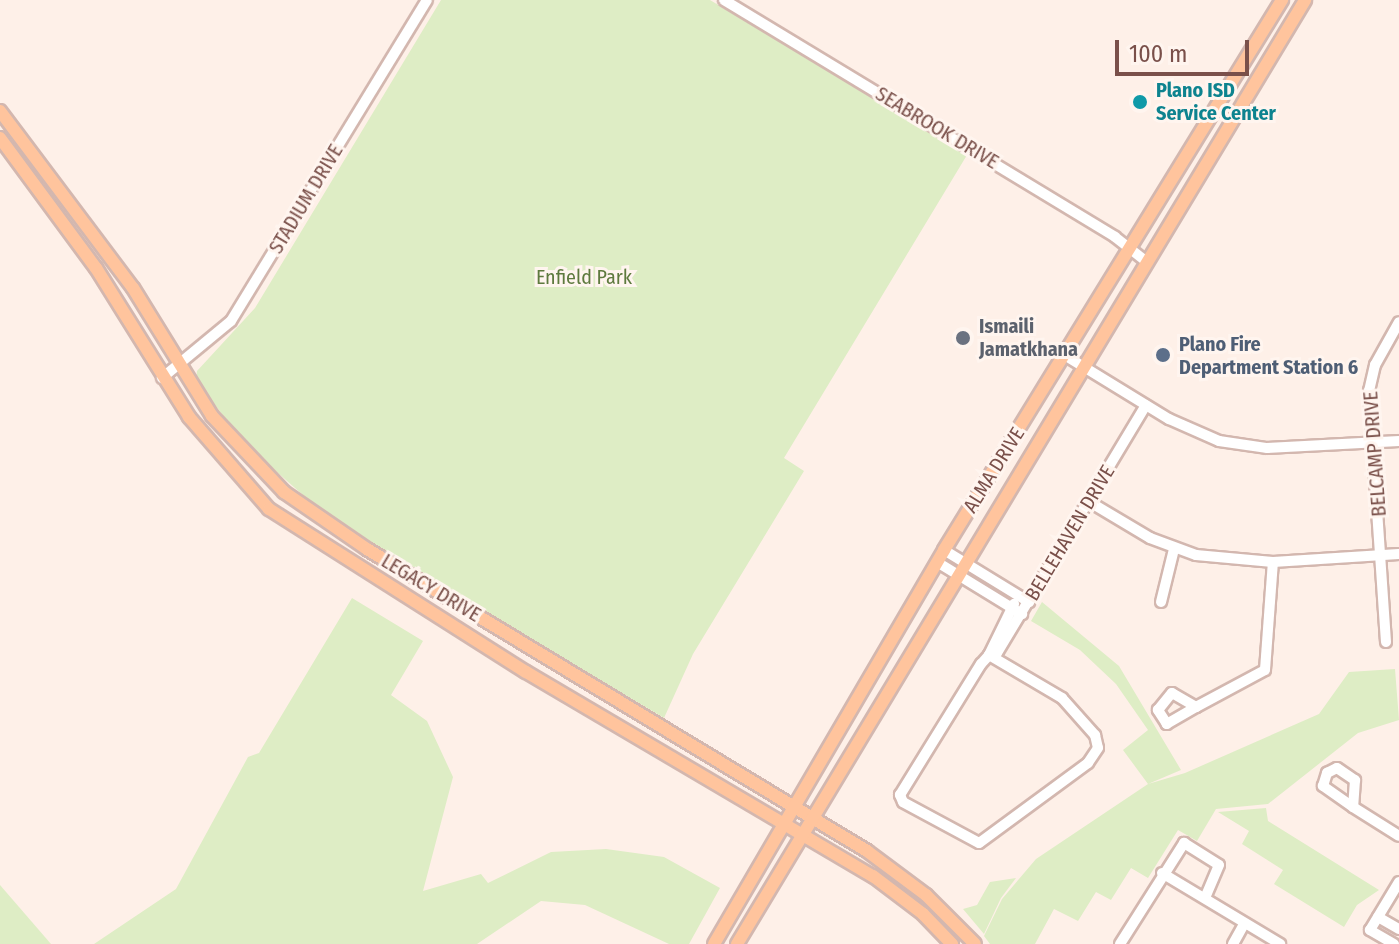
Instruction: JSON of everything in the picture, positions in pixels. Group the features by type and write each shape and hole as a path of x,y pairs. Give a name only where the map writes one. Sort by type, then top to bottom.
{"main road":[{"name":"ALMA DRIVE","path":"714,944 781,824 944,550 1282,0"},
{"name":"ALMA DRIVE","path":"737,944 1305,0"},
{"path":"1240,70 1257,78"},
{"name":"LEGACY DRIVE","path":"0,111 133,288 212,416 284,492 343,535 813,817 903,875 975,944"},
{"name":"LEGACY DRIVE","path":"0,138 96,268 162,378 218,454 269,509 526,672 896,892 949,940"},
{"path":"21,164 36,156"},
{"path":"526,672 536,652"},
{"path":"880,658 902,668"},
{"path":"653,748 664,729"},
{"path":"949,940 959,926"}],"street":[{"name":"STADIUM DRIVE","path":"162,378 231,321 427,0"},
{"name":"SEABROOK DRIVE","path":"724,0 1146,261"},
{"name":"BELCAMP DRIVE","path":"1386,642 1383,555 1371,442 1371,378 1399,322"},
{"path":"1066,356 1190,429 1247,447 1399,441"},
{"name":"BELLEHAVEN DRIVE","path":"989,655 1062,698 1095,735 1098,748 1088,763 979,843 900,800 989,655 997,653 1017,610 1146,405"},
{"path":"1088,501 1174,549 1273,562 1399,554"},
{"path":"1161,602 1174,549"},
{"path":"944,550 1024,599"},
{"path":"937,562 1017,610"},
{"path":"1196,707 1265,670 1273,562"},
{"path":"1353,807 1399,836"},
{"path":"1120,944 1162,873 1184,843 1219,865 1205,898"},
{"path":"1162,873 1280,944"},
{"path":"1394,944 1370,930 1399,882"},
{"path":"1378,917 1399,929"},
{"path":"1233,944 1244,924"}],"green space":[{"name":"Enfield Park","path":"441,0 710,0 967,155 784,458 804,471 693,654 664,718 338,526 243,442 196,380 197,371 255,308"},
{"path":"352,598 423,641 391,695 427,721 453,777 423,891 481,874 488,883 551,852 606,849 664,857 720,888 689,944 669,944 585,905 541,901 477,944 94,944 176,889 248,757 259,753"},
{"path":"1042,602 1119,666 1181,770 1148,784 1123,750 1148,730 1116,684 1080,650 1031,621"},
{"path":"1395,669 1399,720 1358,733 1268,804 1216,809 1197,841 1178,830 1148,878 1131,868 1111,900 1096,892 1078,921 1054,909 1035,944 990,944 984,936 1002,899 1036,859 1148,784 1185,773 1319,714 1349,672"},
{"path":"1266,808 1268,821 1379,890 1357,905 1344,927 1274,884 1283,870 1242,844 1249,831 1218,812"},
{"path":"1016,878 1001,898 984,934 963,909 977,905 990,882"},
{"path":"0,885 51,944 0,944"}],"place":[{"name":"Plano ISD Service Center","path":"1140,102"},
{"name":"Ismaili Jamatkhana","path":"963,338"},
{"name":"Plano Fire Department Station 6","path":"1163,355"}]}
